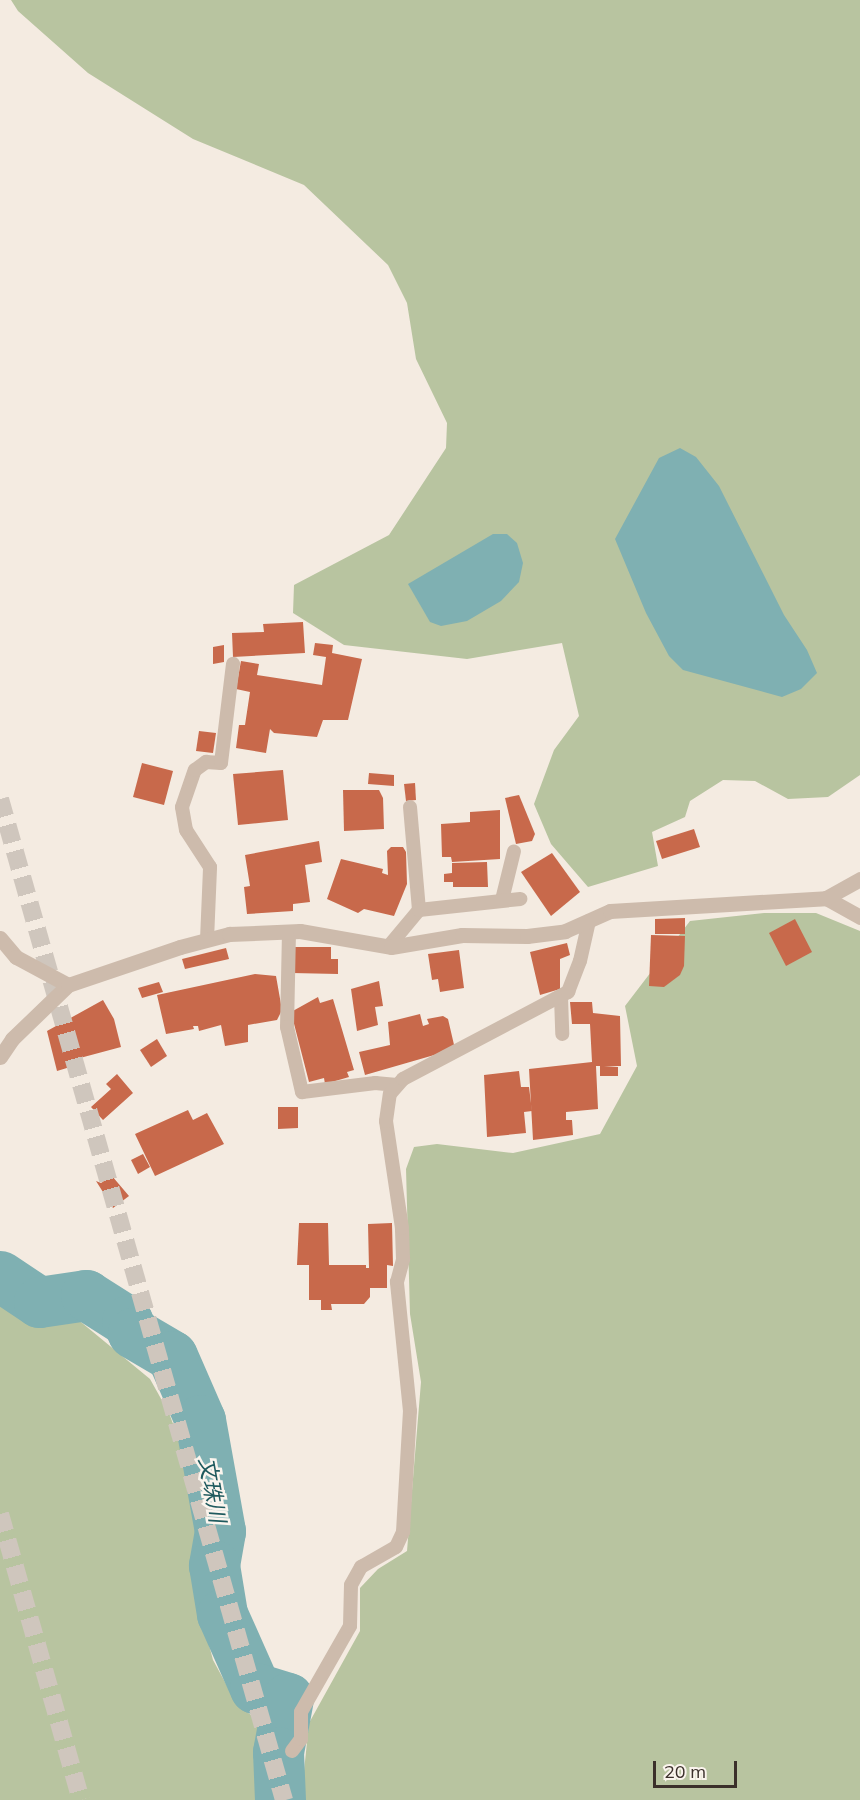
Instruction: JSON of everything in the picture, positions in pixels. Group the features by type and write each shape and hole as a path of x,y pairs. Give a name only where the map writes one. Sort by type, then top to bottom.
{"street":[{"path":"0,1057 12,1039 68,984 230,934 289,932 389,946 462,935 546,934 566,931 610,911 826,898 860,879"},
{"path":"826,898 860,917"},
{"path":"0,938 16,957 68,984"}],"lane":[{"path":"207,940 210,867 186,830 182,807 195,770 206,762 221,763 233,664"},
{"path":"410,807 419,910"},
{"path":"502,900 514,851"},
{"path":"389,946 419,910 520,899"},
{"path":"292,1751 301,1739 301,1712 350,1626 351,1585 361,1567 396,1546 403,1532 410,1411 397,1282 403,1259 402,1228 386,1121 390,1094 397,1085 568,992 580,961 589,921"},
{"path":"289,932 287,1028 302,1092 375,1083 397,1085"},
{"path":"561,997 562,1034"}],"green space":[{"path":"11,0 860,0 860,775 828,797 788,799 755,781 723,780 690,801 685,817 652,832 658,866 588,887 551,844 534,804 554,750 579,716 562,643 467,659 344,645 293,613 294,585 389,535 446,448 447,423 416,359 407,303 388,265 304,185 193,139 88,73 18,11"},
{"path":"764,913 816,913 860,931 860,1800 301,1800 309,1723 360,1631 360,1588 378,1569 407,1551 421,1382 410,1314 406,1169 414,1147 437,1144 513,1153 600,1134 637,1066 625,1006 690,921"},
{"path":"0,1298 36,1321 76,1318 150,1379 169,1413 182,1448 196,1527 192,1581 213,1660 238,1706 275,1731 272,1800 0,1800"}],"water":[{"path":"680,448 696,457 719,486 784,615 807,650 817,673 801,689 782,697 683,670 669,656 646,613 615,539 659,458"},
{"path":"493,534 507,534 517,543 523,563 519,582 501,601 467,621 441,626 430,622 408,584"}],"building":[{"path":"303,622 305,653 233,657 232,633 264,632 263,624"},
{"path":"315,643 333,645 332,653 362,659 348,720 323,720 317,737 274,733 270,729 266,753 236,748 239,725 245,725 250,692 236,689 241,661 259,664 257,675 322,685 326,657 313,655"},
{"path":"224,645 224,662 213,664 213,647"},
{"path":"199,731 216,733 213,753 196,751"},
{"path":"142,763 173,771 164,805 133,797"},
{"path":"283,770 288,820 238,825 233,774"},
{"path":"369,773 394,775 394,786 368,784"},
{"path":"415,783 416,800 406,801 404,784"},
{"path":"343,790 379,790 383,798 384,829 344,831"},
{"path":"519,795 535,834 532,841 516,844 505,798"},
{"path":"500,810 500,859 452,862 451,857 442,857 441,824 470,822 470,812"},
{"path":"694,829 700,847 662,859 656,841"},
{"path":"319,841 322,862 305,865 310,902 293,904 293,911 247,914 244,887 250,886 245,855"},
{"path":"391,847 403,847 406,852 407,884 394,916 364,909 358,913 327,899 341,859 383,869 382,873 388,875 387,851"},
{"path":"552,853 580,892 551,916 521,872"},
{"path":"487,862 488,887 453,887 453,882 444,882 444,874 452,873 452,863"},
{"path":"685,918 685,934 655,934 655,919"},
{"path":"795,919 812,952 786,966 769,933"},
{"path":"651,935 685,936 684,966 680,975 664,987 649,986"},
{"path":"567,943 570,955 560,959 560,989 540,995 530,952"},
{"path":"292,947 331,947 331,959 338,959 338,974 292,973"},
{"path":"226,948 229,959 185,969 182,959"},
{"path":"459,950 464,988 440,992 438,979 432,980 428,954"},
{"path":"255,974 276,976 282,1010 277,1020 248,1025 248,1042 225,1046 221,1025 199,1031 198,1026 193,1026 194,1029 166,1034 157,995"},
{"path":"379,981 383,1006 375,1007 378,1025 357,1031 351,989"},
{"path":"159,982 163,992 142,998 138,988"},
{"path":"318,997 320,1003 333,999 354,1070 347,1072 349,1077 325,1084 324,1078 309,1082 291,1012"},
{"path":"103,1000 114,1019 121,1047 80,1058 80,1064 57,1071 47,1031"},
{"path":"570,1002 592,1002 593,1013 620,1016 621,1066 604,1066 618,1067 618,1076 600,1076 600,1066 596,1066 598,1109 566,1112 566,1120 572,1120 573,1135 533,1140 529,1069 592,1062 590,1024 572,1024"},
{"path":"420,1014 423,1026 429,1024 427,1019 443,1016 448,1019 455,1049 365,1075 359,1052 390,1045 388,1022"},
{"path":"157,1039 167,1056 151,1067 140,1050"},
{"path":"519,1071 521,1087 529,1087 532,1111 524,1112 526,1133 487,1137 484,1075"},
{"path":"117,1074 133,1093 103,1120 91,1107 111,1089 106,1084"},
{"path":"278,1107 298,1107 298,1128 278,1129"},
{"path":"188,1110 193,1120 207,1113 224,1144 155,1176 135,1134"},
{"path":"143,1154 150,1167 138,1174 131,1160"},
{"path":"112,1176 129,1196 113,1208 96,1181 101,1183"},
{"path":"299,1223 328,1223 329,1265 366,1265 366,1268 369,1268 368,1224 392,1223 393,1266 387,1265 387,1288 370,1288 370,1297 364,1304 331,1304 332,1310 321,1310 321,1300 309,1300 309,1265 297,1265"}],"waterway":[{"name":"文珠川","path":"0,1276 39,1302 86,1295 127,1321 133,1333 172,1356 200,1420 220,1531 214,1565 222,1614 255,1688 288,1698 278,1752 280,1800"}],"tunnel":[{"path":"0,799 284,1800"},
{"path":"0,1514 81,1800"}]}
